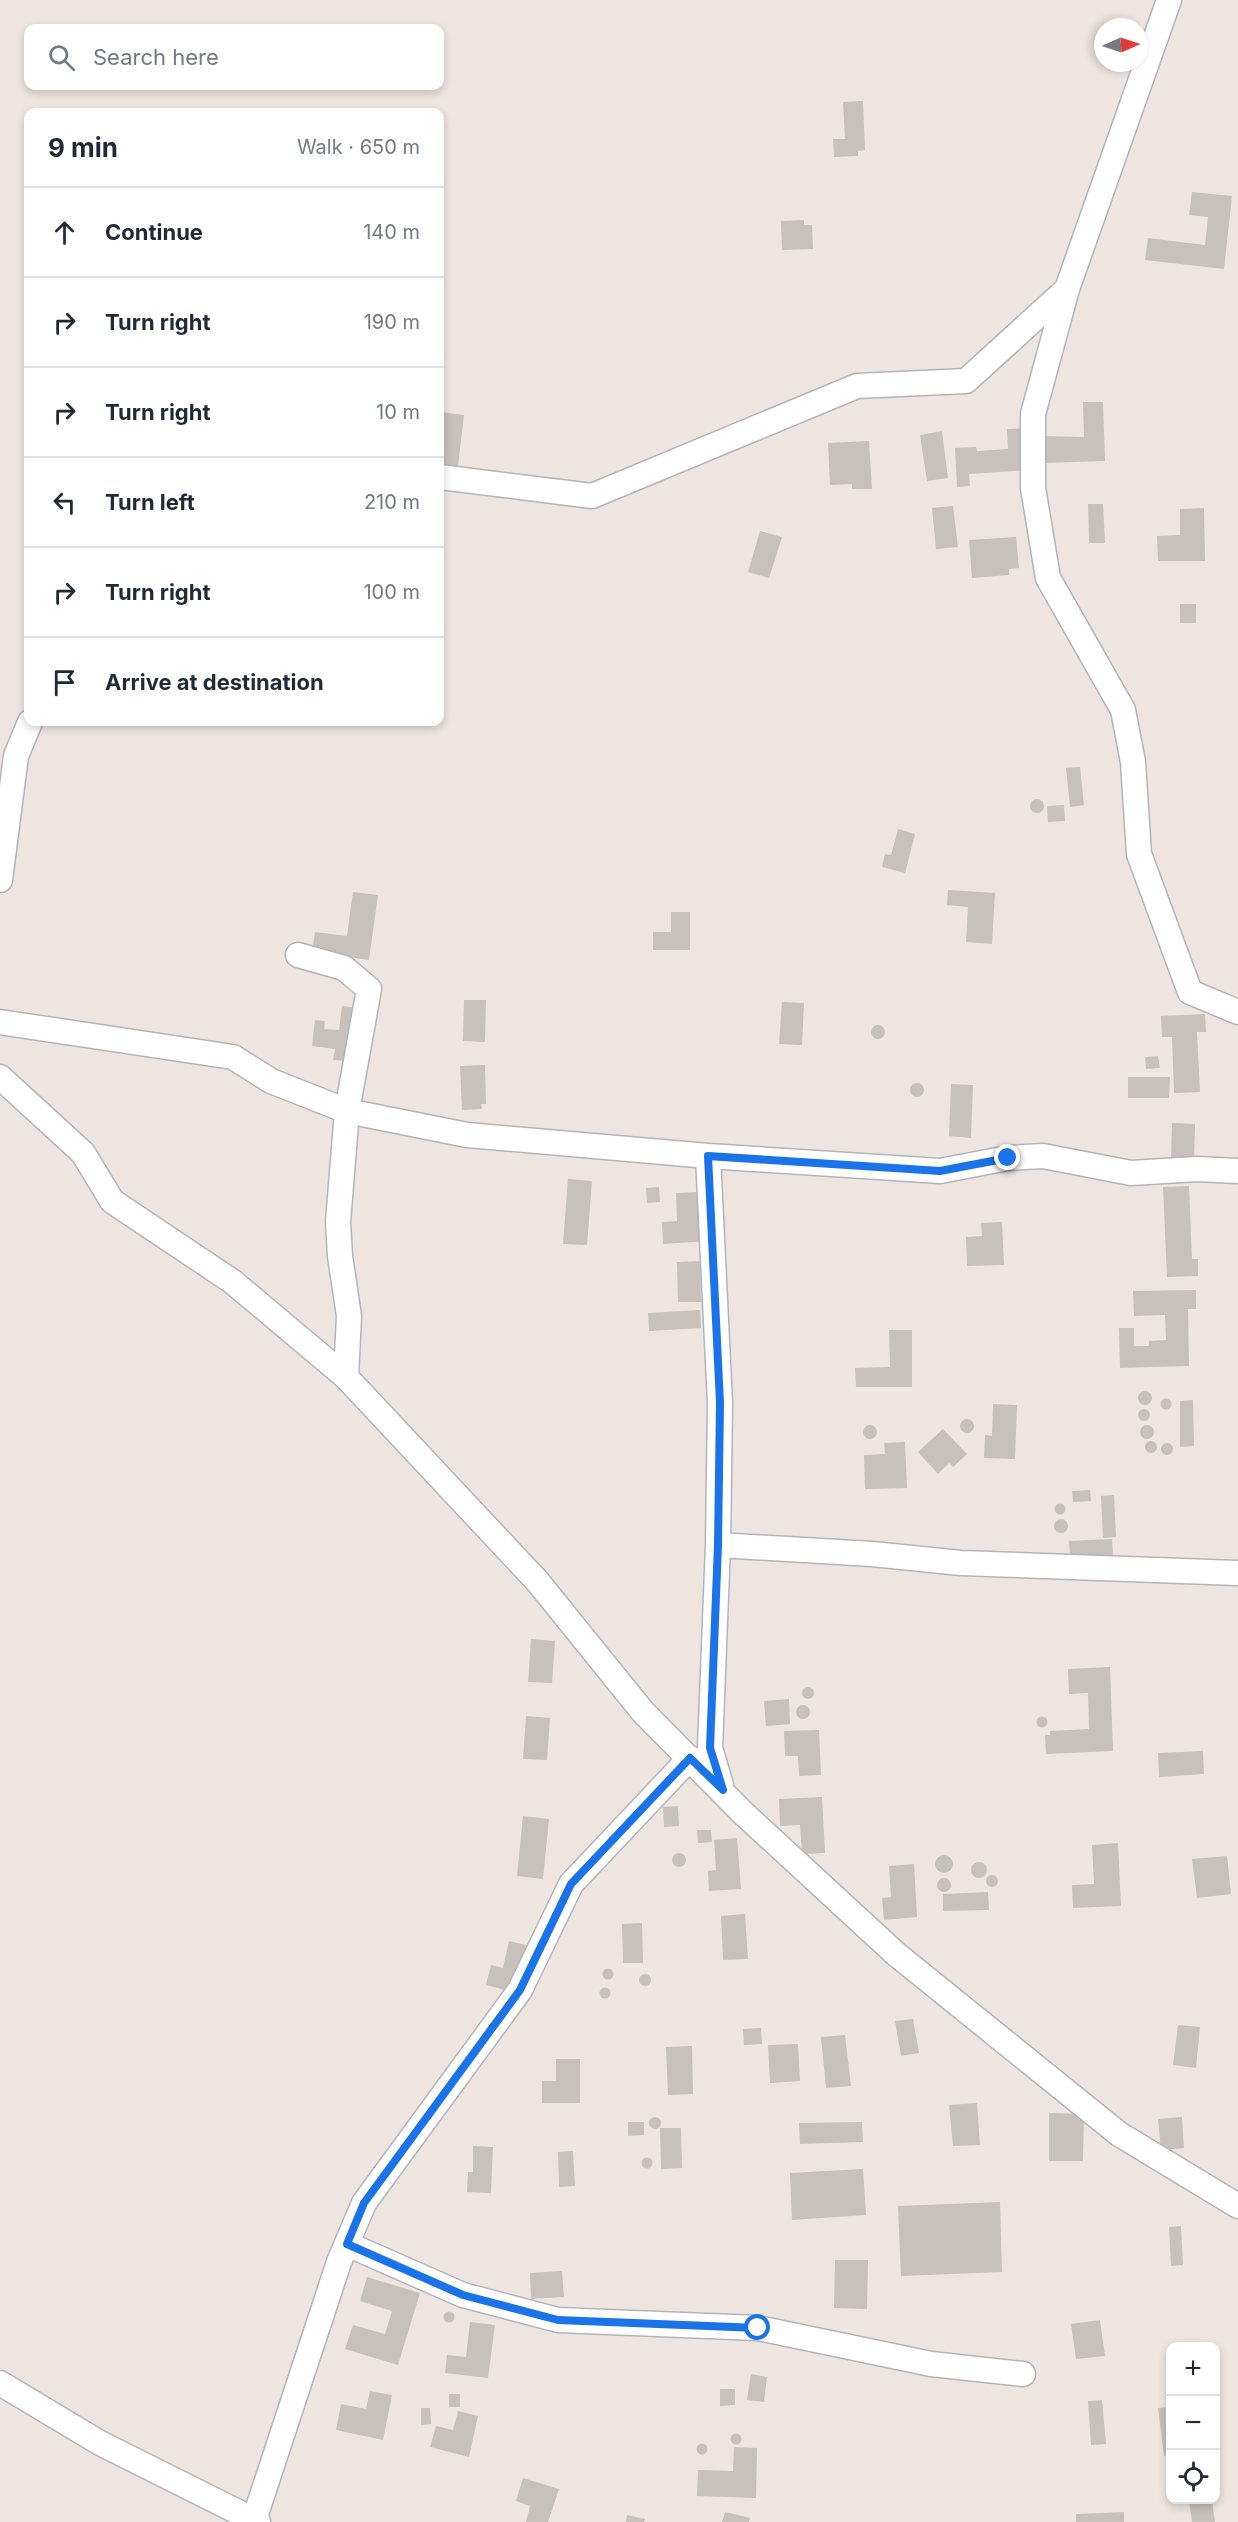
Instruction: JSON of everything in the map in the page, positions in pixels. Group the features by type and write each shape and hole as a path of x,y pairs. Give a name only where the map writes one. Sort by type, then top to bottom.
{"street":[{"path":"1169,0 1067,289 1033,414 1033,488 1048,578 1123,710 1133,762 1139,854 1190,992 1238,1012"},
{"path":"444,478 592,496 857,386 966,381 1067,289"},
{"path":"0,880 16,756 28,726"},
{"path":"298,955 344,968 369,989 347,1111 338,1222 340,1256 349,1316 346,1377"},
{"path":"0,1022 233,1057 271,1081 347,1111 467,1135 708,1156 940,1171 1008,1158 1043,1156 1131,1173 1197,1169 1238,1171"},
{"path":"0,1077 82,1153 112,1201 233,1282 346,1377 538,1582 643,1712 723,1790 743,1813 896,1954 1119,2134 1238,2206"},
{"path":"708,1156 720,1403 718,1545 710,1748 723,1790"},
{"path":"718,1545 872,1554 961,1563 1238,1573"},
{"path":"0,2383 100,2443 256,2521 347,2244 364,2203 520,1990 571,1884 690,1758"},
{"path":"347,2244 463,2295 558,2320 758,2328 931,2364 1023,2374"}],"building":[{"path":"863,101 865,150 858,151 858,156 834,157 833,139 845,139 843,102"},
{"path":"1192,192 1232,196 1224,269 1145,260 1148,238 1205,245 1208,217 1189,215"},
{"path":"804,220 804,225 812,225 813,249 782,250 781,221"},
{"path":"1083,402 1103,402 1105,461 1043,463 1042,436 1084,437"},
{"path":"444,412 464,415 457,475 444,473"},
{"path":"1028,428 1030,470 969,474 970,486 957,487 955,448 976,447 977,451 1008,449 1007,429"},
{"path":"942,431 948,478 927,481 920,435"},
{"path":"869,441 872,489 852,489 852,484 830,485 828,443"},
{"path":"1088,504 1103,504 1105,543 1089,543"},
{"path":"953,506 958,547 936,549 932,508"},
{"path":"1204,508 1205,561 1158,561 1157,536 1180,535 1180,509"},
{"path":"760,531 782,537 769,578 748,572"},
{"path":"1016,537 1019,568 1009,569 1009,575 972,578 969,540"},
{"path":"1180,604 1196,604 1196,623 1180,623"},
{"path":"1080,767 1084,805 1070,807 1066,768"},
{"path":"1037,799 1042,801 1044,806 1042,811 1037,813 1032,811 1030,806 1032,801"},
{"path":"1064,805 1065,821 1048,822 1047,806"},
{"path":"898,829 915,834 905,873 882,867 885,854 891,855"},
{"path":"948,890 995,893 992,944 966,942 968,907 947,905"},
{"path":"353,892 378,895 369,960 312,952 315,932 347,936"},
{"path":"671,912 690,912 690,950 653,950 653,932 671,932"},
{"path":"464,1000 486,1000 485,1042 463,1041"},
{"path":"782,1002 804,1003 802,1045 779,1044"},
{"path":"342,1006 357,1008 347,1061 333,1060 335,1049 312,1046 315,1020 325,1021 324,1029 339,1030"},
{"path":"1205,1014 1206,1032 1197,1032 1200,1092 1174,1093 1172,1037 1162,1037 1161,1016"},
{"path":"875,1025 881,1025 885,1032 881,1039 875,1039 871,1035 871,1029"},
{"path":"1158,1056 1160,1068 1146,1069 1145,1057"},
{"path":"485,1065 486,1104 481,1104 482,1109 462,1110 460,1066"},
{"path":"1128,1077 1170,1077 1169,1098 1128,1098"},
{"path":"917,1083 922,1085 924,1090 922,1095 917,1097 912,1095 910,1090 912,1085"},
{"path":"951,1084 973,1085 971,1138 949,1136"},
{"path":"1172,1123 1195,1124 1194,1160 1171,1159"},
{"path":"568,1179 592,1181 587,1245 563,1244"},
{"path":"1189,1186 1192,1259 1198,1259 1198,1276 1167,1277 1163,1187"},
{"path":"659,1187 660,1202 647,1203 646,1188"},
{"path":"698,1192 710,1241 663,1244 662,1222 677,1221 676,1193"},
{"path":"1002,1222 1004,1265 967,1266 966,1237 982,1236 981,1223"},
{"path":"700,1261 701,1302 678,1302 677,1262"},
{"path":"1196,1290 1196,1309 1188,1309 1189,1366 1120,1368 1119,1328 1134,1328 1134,1346 1149,1346 1149,1341 1166,1340 1165,1315 1134,1316 1133,1291"},
{"path":"700,1310 701,1328 649,1331 648,1313"},
{"path":"889,1330 912,1330 912,1387 856,1387 855,1368 890,1367"},
{"path":"1142,1391 1148,1391 1152,1398 1148,1405 1142,1405 1138,1401 1138,1395"},
{"path":"1166,1398 1172,1404 1166,1410 1160,1404"},
{"path":"1193,1400 1194,1446 1180,1447 1180,1401"},
{"path":"993,1404 1017,1405 1015,1459 984,1458 985,1435 992,1436"},
{"path":"1146,1409 1150,1415 1146,1421 1142,1421 1138,1413"},
{"path":"967,1419 972,1421 974,1426 972,1431 967,1433 962,1431 960,1426 962,1421"},
{"path":"867,1425 873,1425 877,1432 873,1439 867,1439 863,1435 863,1429"},
{"path":"1147,1425 1152,1427 1154,1432 1152,1437 1147,1439 1142,1437 1140,1432 1142,1427"},
{"path":"943,1429 967,1454 953,1467 949,1463 938,1474 918,1452"},
{"path":"1153,1441 1157,1447 1153,1453 1149,1453 1145,1445"},
{"path":"905,1442 907,1488 865,1489 864,1455 885,1454 884,1443"},
{"path":"1167,1443 1173,1449 1167,1455 1161,1449"},
{"path":"1090,1490 1091,1501 1073,1502 1072,1491"},
{"path":"1114,1495 1116,1537 1103,1538 1101,1496"},
{"path":"1060,1503 1066,1509 1060,1515 1054,1509"},
{"path":"1061,1519 1066,1521 1068,1526 1066,1531 1061,1533 1056,1531 1054,1526 1056,1521"},
{"path":"1112,1539 1113,1556 1070,1558 1069,1541"},
{"path":"531,1639 555,1641 552,1683 528,1682"},
{"path":"1110,1667 1113,1751 1046,1754 1045,1735 1050,1735 1050,1731 1089,1729 1088,1693 1069,1694 1068,1669"},
{"path":"810,1687 814,1693 810,1699 806,1699 802,1691"},
{"path":"789,1699 790,1724 766,1726 764,1701"},
{"path":"800,1705 806,1705 810,1712 806,1719 800,1719 796,1715 796,1709"},
{"path":"526,1716 550,1718 547,1760 523,1759"},
{"path":"1042,1716 1048,1722 1042,1728 1036,1722"},
{"path":"819,1730 821,1775 799,1776 798,1756 785,1756 784,1731"},
{"path":"1203,1751 1204,1774 1159,1777 1158,1753"},
{"path":"822,1797 825,1853 802,1854 800,1825 780,1826 779,1799"},
{"path":"678,1806 679,1826 664,1827 663,1807"},
{"path":"523,1816 549,1819 543,1879 517,1876"},
{"path":"697,1830 711,1830 712,1842 698,1843"},
{"path":"737,1838 741,1889 709,1891 708,1871 716,1870 714,1840"},
{"path":"1118,1843 1121,1906 1073,1908 1072,1885 1094,1884 1092,1845"},
{"path":"676,1853 682,1853 686,1860 682,1867 676,1867 672,1863 672,1857"},
{"path":"944,1855 950,1858 953,1864 950,1870 944,1873 938,1870 935,1864 938,1858"},
{"path":"1227,1856 1231,1894 1197,1898 1192,1859"},
{"path":"976,1862 982,1862 987,1870 985,1876 976,1878 971,1873 971,1867"},
{"path":"914,1864 917,1917 884,1920 882,1898 891,1897 889,1866"},
{"path":"994,1875 998,1881 994,1887 990,1887 986,1879"},
{"path":"944,1878 949,1880 951,1885 949,1890 944,1892 939,1890 937,1885 939,1880"},
{"path":"988,1892 989,1910 943,1911 943,1894"},
{"path":"745,1914 748,1959 723,1960 721,1916"},
{"path":"642,1923 643,1963 623,1963 622,1924"},
{"path":"509,1941 526,1945 514,1992 486,1985 491,1965 503,1968"},
{"path":"608,1968 614,1974 608,1980 602,1974"},
{"path":"647,1974 651,1980 647,1986 643,1986 639,1978"},
{"path":"605,1987 611,1993 605,1999 599,1993"},
{"path":"913,2019 919,2053 901,2056 895,2021"},
{"path":"1178,2025 1200,2027 1196,2068 1173,2065"},
{"path":"761,2028 762,2044 744,2045 743,2029"},
{"path":"845,2035 851,2086 826,2088 821,2037"},
{"path":"798,2044 800,2081 770,2083 768,2045"},
{"path":"692,2046 693,2094 668,2095 666,2047"},
{"path":"556,2059 580,2059 580,2103 542,2103 542,2081 556,2081"},
{"path":"977,2103 980,2145 953,2146 949,2105"},
{"path":"1049,2113 1084,2114 1083,2161 1049,2161"},
{"path":"657,2117 661,2123 657,2129 653,2129 649,2121"},
{"path":"1182,2117 1184,2148 1161,2150 1158,2119"},
{"path":"628,2122 644,2122 644,2135 628,2136"},
{"path":"862,2122 863,2142 800,2144 799,2123"},
{"path":"660,2128 681,2128 682,2168 661,2169"},
{"path":"473,2146 493,2147 491,2193 467,2192 468,2172 473,2172"},
{"path":"573,2151 575,2186 559,2187 558,2152"},
{"path":"647,2157 653,2163 647,2169 641,2163"},
{"path":"863,2169 866,2215 792,2220 790,2173"},
{"path":"1000,2202 1002,2272 901,2276 898,2206"},
{"path":"1181,2226 1183,2265 1171,2266 1169,2227"},
{"path":"835,2260 868,2260 867,2309 834,2308"},
{"path":"562,2271 564,2297 531,2299 530,2273"},
{"path":"367,2277 420,2293 398,2365 345,2349 353,2325 385,2334 392,2311 360,2301"},
{"path":"449,2311 455,2317 449,2323 443,2317"},
{"path":"1100,2320 1105,2356 1076,2359 1071,2324"},
{"path":"470,2322 495,2325 488,2378 445,2373 447,2355 466,2357"},
{"path":"751,2374 767,2377 764,2402 747,2400"},
{"path":"720,2389 735,2389 735,2405 720,2406"},
{"path":"370,2391 392,2395 383,2440 336,2430 341,2404 366,2409"},
{"path":"449,2394 460,2394 460,2407 449,2407"},
{"path":"1102,2400 1106,2444 1091,2445 1088,2401"},
{"path":"1166,2407 1166,2456 1164,2456 1158,2408"},
{"path":"421,2408 430,2408 431,2424 421,2425"},
{"path":"458,2411 478,2416 469,2457 430,2447 436,2426 453,2430"},
{"path":"736,2433 742,2439 736,2445 730,2439"},
{"path":"702,2443 708,2449 702,2455 696,2449"},
{"path":"734,2447 757,2448 756,2498 697,2496 698,2470 733,2471"},
{"path":"523,2478 559,2489 548,2522 526,2522 530,2506 516,2501"},
{"path":"1190,2504 1213,2504 1215,2522 1192,2522"},
{"path":"725,2512 750,2518 749,2522 722,2522"},
{"path":"1124,2512 1124,2522 1076,2522 1076,2514"},
{"path":"627,2515 645,2519 644,2522 626,2522"}],"route":[{"path":"758,2328 558,2320 463,2295 347,2244 364,2203 520,1990 571,1884 690,1758 723,1790 714,1768 710,1748 712,1642 718,1545 720,1403 708,1156 940,1171 1008,1158"}]}
